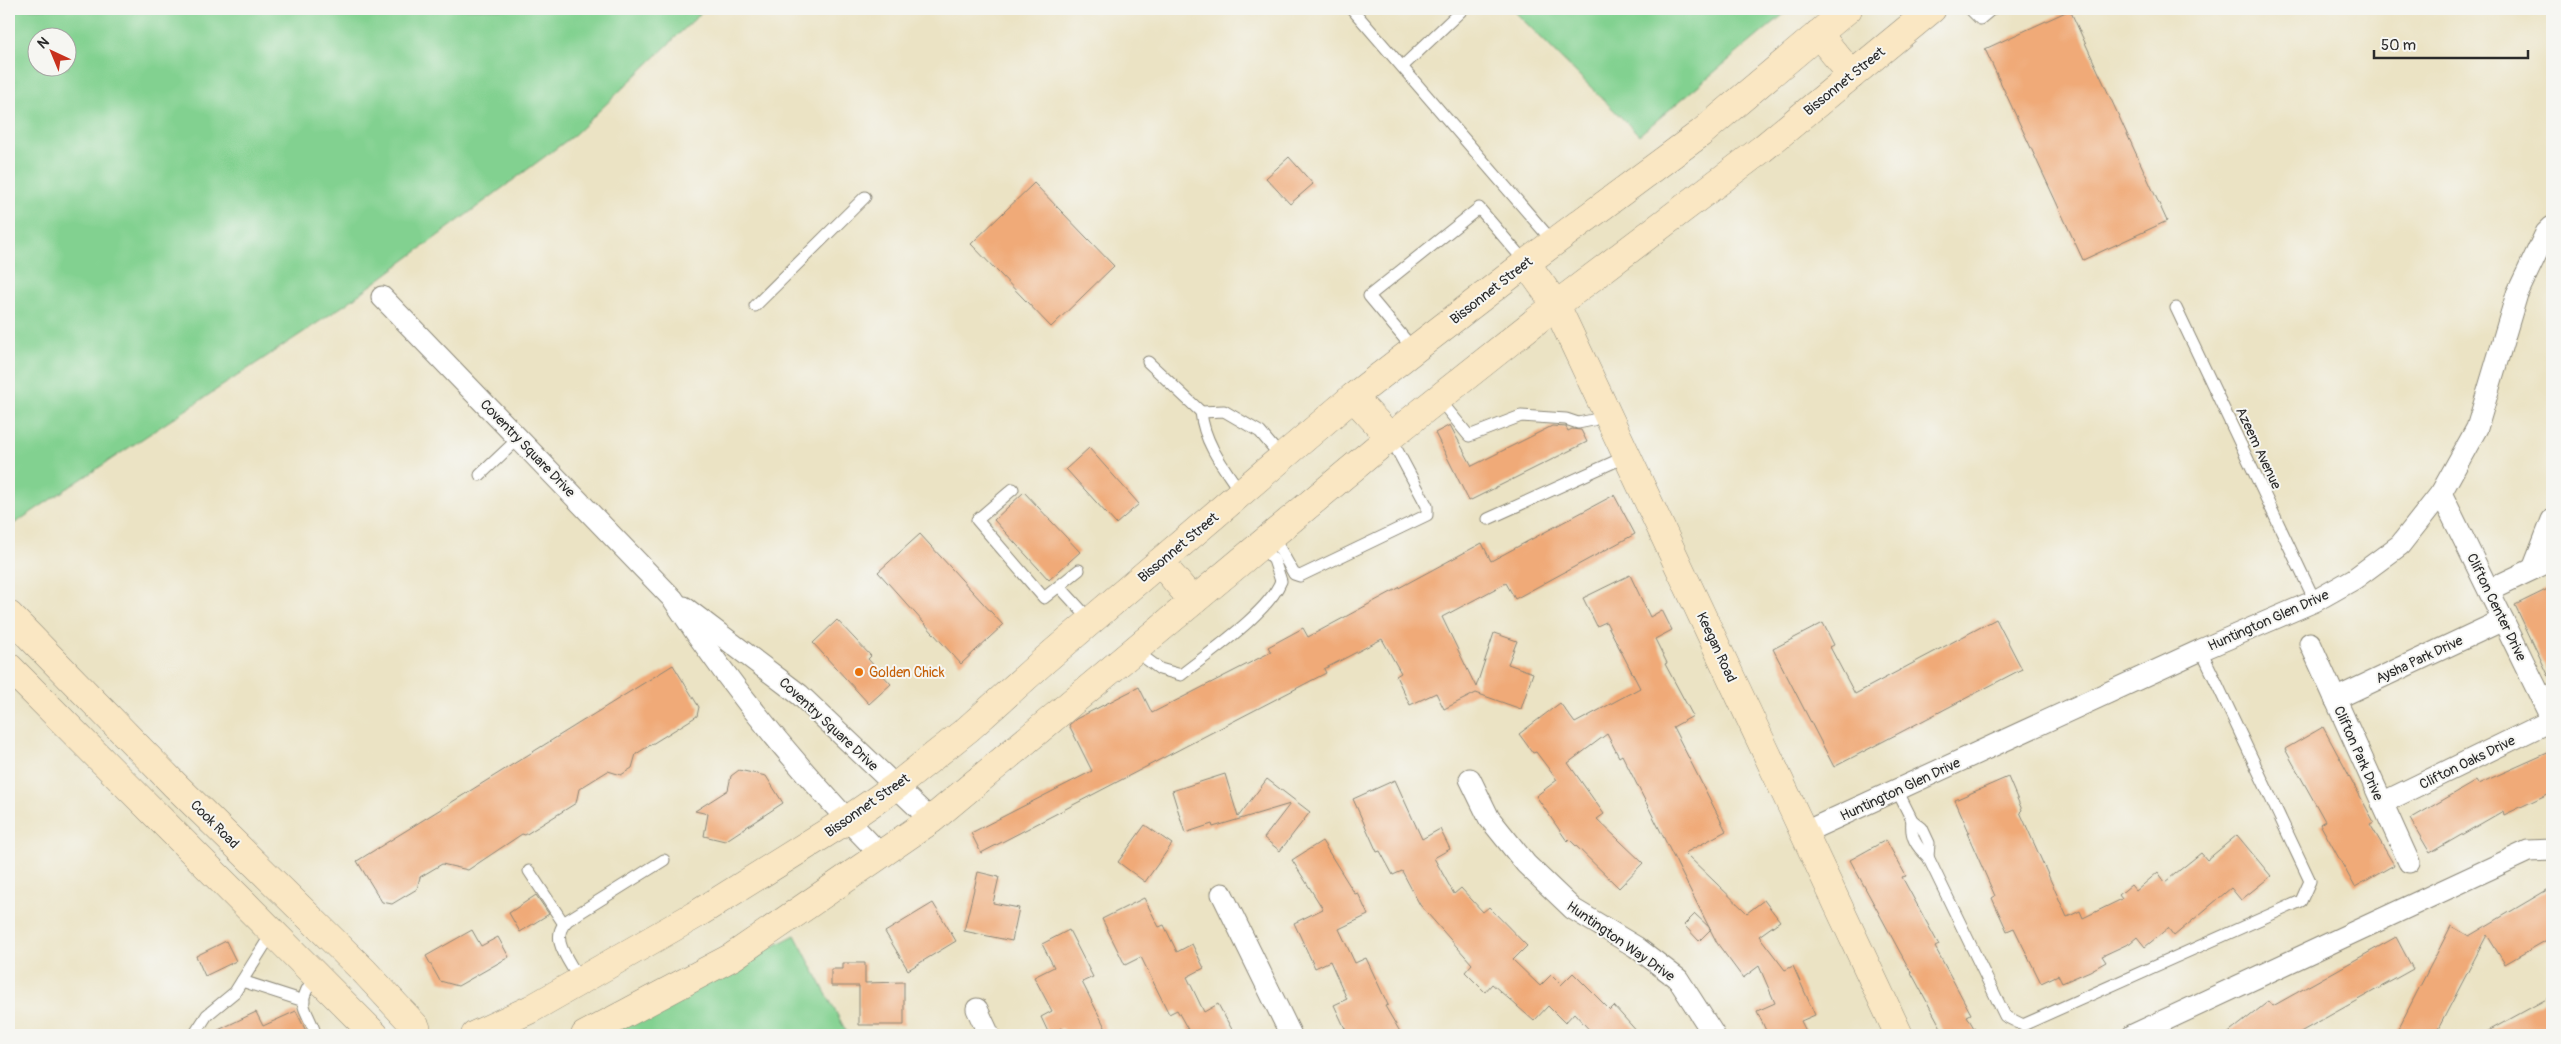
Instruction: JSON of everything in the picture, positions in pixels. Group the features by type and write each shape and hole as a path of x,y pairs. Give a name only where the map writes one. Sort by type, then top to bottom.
{"main road":[{"name":"Bissonnet Street","path":"475,1035 580,981 697,914 847,820 895,787 968,729 1353,397 1526,263 1701,133 1848,9"},
{"name":"Bissonnet Street","path":"585,1035 732,957 882,856 931,820 1438,398 1556,305 1762,149 1932,9"},
{"path":"1818,34 1852,75"},
{"name":"Keegan Road","path":"1526,263 1556,305 1899,1035"},
{"path":"1353,397 1390,437"},
{"path":"1160,562 1193,601"},
{"name":"Cook Road","path":"9,616 175,785 364,971 416,1027 418,1035"},
{"path":"9,667 375,1035"}],"street":[{"name":"Huntington Glen Drive","path":"1805,832 2201,650 2315,601 2354,579 2400,545 2441,493 2477,428 2517,294 2546,233 2552,227"},
{"name":"Coventry Square Drive","path":"382,297 673,599 800,694 931,820"},
{"name":"Clifton Center Drive","path":"2441,493 2552,720"},
{"path":"2533,569 2552,520"},
{"path":"2489,590 2552,560"},
{"name":"Coventry Square Drive","path":"673,599 706,650 758,719 847,820 882,856"},
{"name":"Aysha Park Drive","path":"2335,699 2503,620"},
{"name":"Clifton Park Drive","path":"2310,643 2409,862"},
{"name":"Clifton Oaks Drive","path":"2382,803 2552,720"},
{"name":"Huntington Way Drive","path":"1470,779 1489,818 1526,864 1573,909 1636,947 1678,979 1714,1035"},
{"path":"2133,1035 2528,851 2552,850"},
{"path":"1222,894 1291,1035"},
{"path":"977,1009 989,1035"}],"lane":[{"path":"1352,9 1554,243"},
{"path":"1403,66 1463,9"},
{"path":"1970,9 1980,19 1992,9"},
{"path":"755,306 865,197"},
{"path":"1414,350 1369,296 1479,208 1526,263"},
{"name":"Azeem Avenue","path":"2176,308 2315,601"},
{"path":"1148,362 1201,412 1203,430 1220,462 1241,493"},
{"path":"1438,398 1470,436 1521,416 1566,419 1578,423 1593,420 1606,412"},
{"path":"1201,412 1224,411 1260,432 1282,458"},
{"path":"1266,540 1294,574 1300,576 1427,515 1427,506 1390,437"},
{"path":"480,475 519,438"},
{"path":"1488,519 1627,456"},
{"path":"1013,489 977,520 1044,598 1079,570"},
{"path":"1134,650 1160,669 1181,675 1252,617 1277,592 1281,581 1266,540"},
{"path":"1059,586 1091,621"},
{"path":"1897,790 1912,820 1922,828 1929,843 1928,857 2005,1016 2023,1025 2301,901 2310,881 2201,650"},
{"path":"580,981 558,939 560,928 664,860"},
{"path":"529,871 564,924"},
{"path":"194,1035 207,1016 235,992 272,933"},
{"path":"315,976 304,993 304,1002 316,1035"},
{"path":"242,981 304,1002"}],"green space":[{"path":"9,9 705,9 574,135 346,304 9,527"},
{"path":"1512,9 1790,9 1639,135"},
{"path":"795,935 848,1035 604,1035"}],"building":[{"path":"2070,10 2167,221 2083,260 1985,49"},
{"path":"1289,157 1313,184 1290,204 1266,178"},
{"path":"1034,183 1114,266 1051,327 971,244"},
{"path":"1450,425 1472,466 1552,426 1566,427 1568,431 1572,429 1581,430 1587,442 1469,501 1435,433"},
{"path":"1089,448 1139,504 1116,524 1066,469"},
{"path":"1024,492 1080,552 1049,580 994,520"},
{"path":"1614,495 1635,534 1515,599 1506,583 1442,617 1476,687 1494,633 1517,641 1508,664 1533,673 1521,709 1476,693 1444,709 1436,693 1410,705 1396,676 1401,673 1382,639 1324,669 1326,673 981,853 971,833 1092,771 1069,725 1076,719 1139,687 1152,713 1271,652 1268,647 1303,628 1308,637 1482,543 1491,561"},
{"path":"920,534 1003,625 961,664 878,572"},
{"path":"1630,575 1650,617 1662,610 1672,630 1655,639 1667,663 1665,664 1693,716 1673,727 1726,831 1685,853 1747,913 1764,900 1780,921 1759,936 1785,970 1793,966 1815,1015 1801,1021 1808,1035 1768,1035 1757,1011 1775,1003 1759,966 1743,978 1717,943 1622,755 1619,757 1607,734 1568,763 1604,814 1597,819 1643,863 1619,888 1569,839 1567,841 1536,796 1557,780 1536,752 1533,753 1519,734 1560,703 1575,723 1640,688 1606,622 1597,626 1583,598"},
{"path":"2552,587 2552,683 2515,605"},
{"path":"1996,619 2022,669 1834,767 1773,649 1823,623 1834,645 1830,647 1855,694"},
{"name":"Golden Chick","path":"837,620 871,656 868,659 891,684 869,704 813,643"},
{"path":"673,665 699,707 697,716 636,754 632,768 621,775 608,771 579,789 576,803 525,835 522,834 468,870 442,864 420,877 417,889 392,904 382,902 357,861"},
{"path":"2323,727 2374,822 2370,824 2394,865 2355,887 2320,824 2325,821 2285,749"},
{"path":"2552,751 2552,792 2504,815 2503,811 2430,853 2410,819 2476,781 2478,784"},
{"path":"739,770 766,776 783,803 725,841 704,836 708,814 695,811 728,790 731,776"},
{"path":"1225,774 1238,817 1267,779 1310,812 1280,851 1264,838 1290,804 1213,827 1212,824 1185,833 1172,791"},
{"path":"2008,777 2022,810 2020,812 2067,917 2080,911 2083,918 2122,899 2119,895 2131,885 2136,891 2158,872 2165,882 2201,853 2207,860 2237,835 2271,876 2241,900 2231,888 2174,936 2168,928 2145,947 2137,937 2130,943 2102,956 2106,962 2090,971 2062,983 2058,975 2041,983 2014,928 2007,931 1992,898 1995,896 1967,833 1969,832 1955,800"},
{"path":"1395,780 1422,839 1440,829 1450,849 1434,858 1454,894 1461,888 1483,912 1489,907 1527,946 1513,960 1540,986 1551,975 1561,985 1573,973 1610,1010 1614,1006 1640,1035 1594,1035 1574,1013 1565,1023 1548,1006 1534,1021 1492,984 1485,992 1465,972 1472,964 1420,905 1402,871 1393,875 1380,851 1377,852 1353,799"},
{"path":"1145,825 1172,844 1145,882 1118,862"},
{"path":"1886,840 1906,876 1902,877 1939,945 1935,947 1971,1014 1967,1016 1978,1035 1945,1035 1850,860"},
{"path":"1322,841 1355,894 1358,893 1368,915 1339,929 1355,963 1366,958 1388,1005 1385,1006 1402,1035 1348,1035 1334,1005 1347,999 1330,961 1315,968 1294,923 1323,909 1292,860"},
{"path":"978,872 999,877 993,903 1019,908 1012,941 964,931"},
{"path":"2552,887 2552,937 2505,964 2487,935 2435,1035 2395,1035 2451,926 2469,936"},
{"path":"536,895 549,914 520,932 509,913"},
{"path":"1144,898 1159,927 1164,925 1177,952 1192,944 1204,968 1187,977 1204,1012 1218,1004 1235,1035 1191,1035 1177,1010 1169,1014 1141,957 1125,965 1102,919"},
{"path":"933,903 956,941 908,970 885,932"},
{"path":"1695,914 1711,929 1699,941 1684,925"},
{"path":"472,930 481,946 498,937 509,957 458,986 440,981 426,956"},
{"path":"1069,930 1093,977 1082,982 1109,1035 1066,1035 1062,1028 1049,1034 1041,1017 1052,1011 1034,977 1054,967 1042,944"},
{"path":"2396,937 2413,969 2295,1035 2226,1035 2269,1001 2273,1006"},
{"path":"226,941 236,961 205,976 196,956"},
{"path":"843,963 865,963 865,983 904,982 904,1025 859,1025 859,986 831,986 831,969 843,969"},
{"path":"2552,996 2552,1035 2481,1035"},
{"path":"296,1011 308,1035 208,1035 256,1012 263,1026"}],"place":[{"name":"Golden Chick","path":"859,672"}]}
